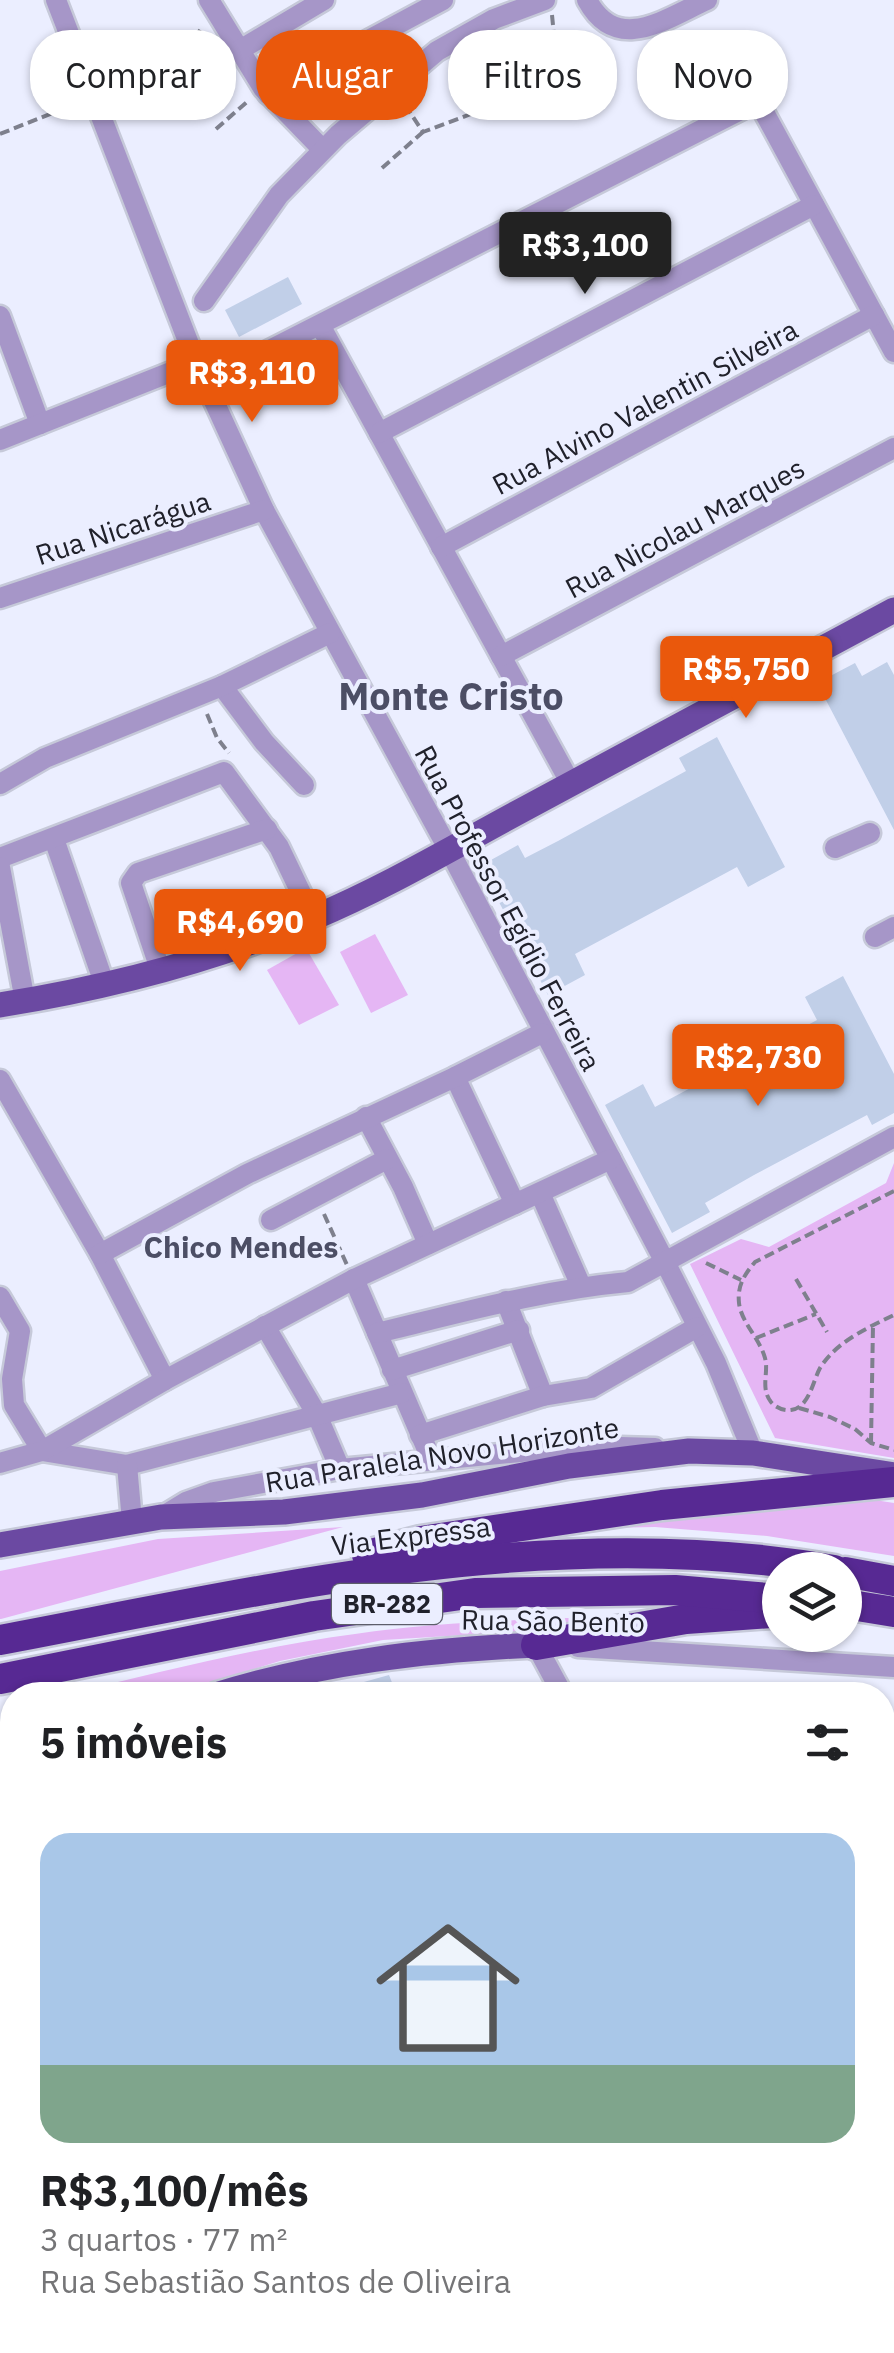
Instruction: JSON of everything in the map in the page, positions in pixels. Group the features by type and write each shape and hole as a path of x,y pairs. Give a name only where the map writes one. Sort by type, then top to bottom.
{"highway":[{"path":"290,1585 353,1559 421,1541 662,1505 894,1479"},
{"name":"Via Expressa","path":"0,1640 290,1585 441,1562 539,1554 762,1559"},
{"path":"862,1575 894,1581"},
{"name":"BR-282","path":"0,1680 314,1616 474,1593 675,1590 762,1597"},
{"path":"536,1645 686,1619 762,1614"}],"main road":[{"path":"12,1003 160,968 313,918 448,850 894,610"},
{"name":"Rua Paralela Novo Horizonte","path":"1,1542 132,1520 284,1512 422,1495 569,1466 689,1451 753,1453 894,1479"},
{"name":"Rua São Bento","path":"264,1682 394,1654 536,1645"}],"street":[{"name":"Rua Professor Egídio Ferreira","path":"56,0 67,30"},
{"path":"238,51 324,0"},
{"path":"385,30 444,0"},
{"path":"428,58 494,19 548,0"},
{"path":"587,0 604,23 635,31 706,0"},
{"path":"211,2 256,78"},
{"path":"205,384 758,102 894,352"},
{"name":"Rua Professor Egídio Ferreira","path":"102,120 205,384 264,510 666,1264 716,1363 753,1453"},
{"path":"294,120 322,149"},
{"path":"204,301 279,195 322,149 356,120"},
{"path":"379,433 814,205"},
{"name":"Rua Alvino Valentin Silveira","path":"442,547 874,315"},
{"path":"0,316 40,424"},
{"path":"320,325 571,784"},
{"path":"0,440 196,362"},
{"name":"Rua Nicolau Marques","path":"501,656 894,448"},
{"name":"Rua Nicarágua","path":"0,598 264,510"},
{"path":"0,784 45,758 200,696 330,633"},
{"path":"222,686 264,742 304,784"},
{"path":"0,858 224,772 267,828 313,918"},
{"path":"160,968 132,877 267,828"},
{"path":"835,848 870,832"},
{"path":"54,839 104,983"},
{"path":"0,867 12,1003"},
{"path":"100,1254 247,1174 455,1078 542,1033"},
{"path":"455,1078 515,1204"},
{"path":"0,1080 100,1254 165,1380"},
{"path":"366,1117 420,1220 428,1244"},
{"path":"376,1333 506,1301 581,1286 628,1282 894,1137"},
{"path":"271,1220 387,1159"},
{"path":"0,1463 42,1451 165,1380 354,1280 611,1159"},
{"path":"540,1193 581,1286"},
{"path":"354,1280 430,1458"},
{"path":"0,1297 20,1331 12,1380 14,1405 42,1451 127,1465 402,1393"},
{"path":"506,1301 543,1396"},
{"path":"265,1326 317,1415 340,1468"},
{"path":"420,1435 543,1396 591,1388 697,1327"},
{"path":"392,1370 519,1330"},
{"path":"161,1517 214,1492 340,1468 585,1446 689,1451"},
{"path":"127,1465 132,1520"},
{"path":"536,1645 556,1682"},
{"name":"Rua São Bento","path":"536,1645 894,1667"}],"path":[{"path":"548,0 553,30"},
{"path":"195,30 211,2"},
{"path":"382,168 424,132 516,97 494,19"},
{"path":"216,128 256,98"},
{"path":"0,134 35,120"},
{"path":"416,120 424,132"},
{"path":"200,696 217,738 235,760 236,766 224,772"},
{"path":"894,1190 756,1262 741,1280 739,1304 766,1361 764,1385 768,1400 776,1408 790,1411 798,1408 832,1353 894,1315"},
{"path":"316,1196 354,1280"},
{"path":"710,1266 741,1280"},
{"path":"796,1278 826,1332"},
{"path":"756,1338 816,1314"},
{"path":"871,1443 873,1325"},
{"path":"798,1408 842,1423 871,1443 894,1450"}],"shaded area":[{"path":"375,934 408,995 371,1013 340,952"},
{"path":"306,948 339,1005 299,1025 267,970"},
{"path":"894,1163 894,1458 775,1438 690,1264 741,1239 769,1247 886,1183"},
{"path":"862,1498 894,1503 894,1556 767,1536 655,1527 603,1528 589,1519"},
{"path":"343,1527 0,1619 0,1571 158,1539"},
{"path":"628,1616 514,1632 383,1640 280,1661 213,1682 118,1682 318,1639 457,1623"}],"building":[{"path":"288,277 302,304 239,337 225,310"},
{"path":"887,662 894,675 894,830 817,683 855,663 862,676"},
{"path":"717,737 785,867 748,887 737,867 575,954 585,975 548,995 480,866 518,845 525,858 558,841 686,771 679,758"},
{"path":"843,976 894,1074 894,1113 872,1125 867,1115 754,1175 705,1203 710,1212 672,1233 605,1105 643,1084 655,1107 817,1020 805,997"},
{"path":"389,1675 392,1682 364,1682"}],"district":[{"name":"Monte Cristo","path":"451,697"},
{"name":"Chico Mendes","path":"241,1248"}]}
